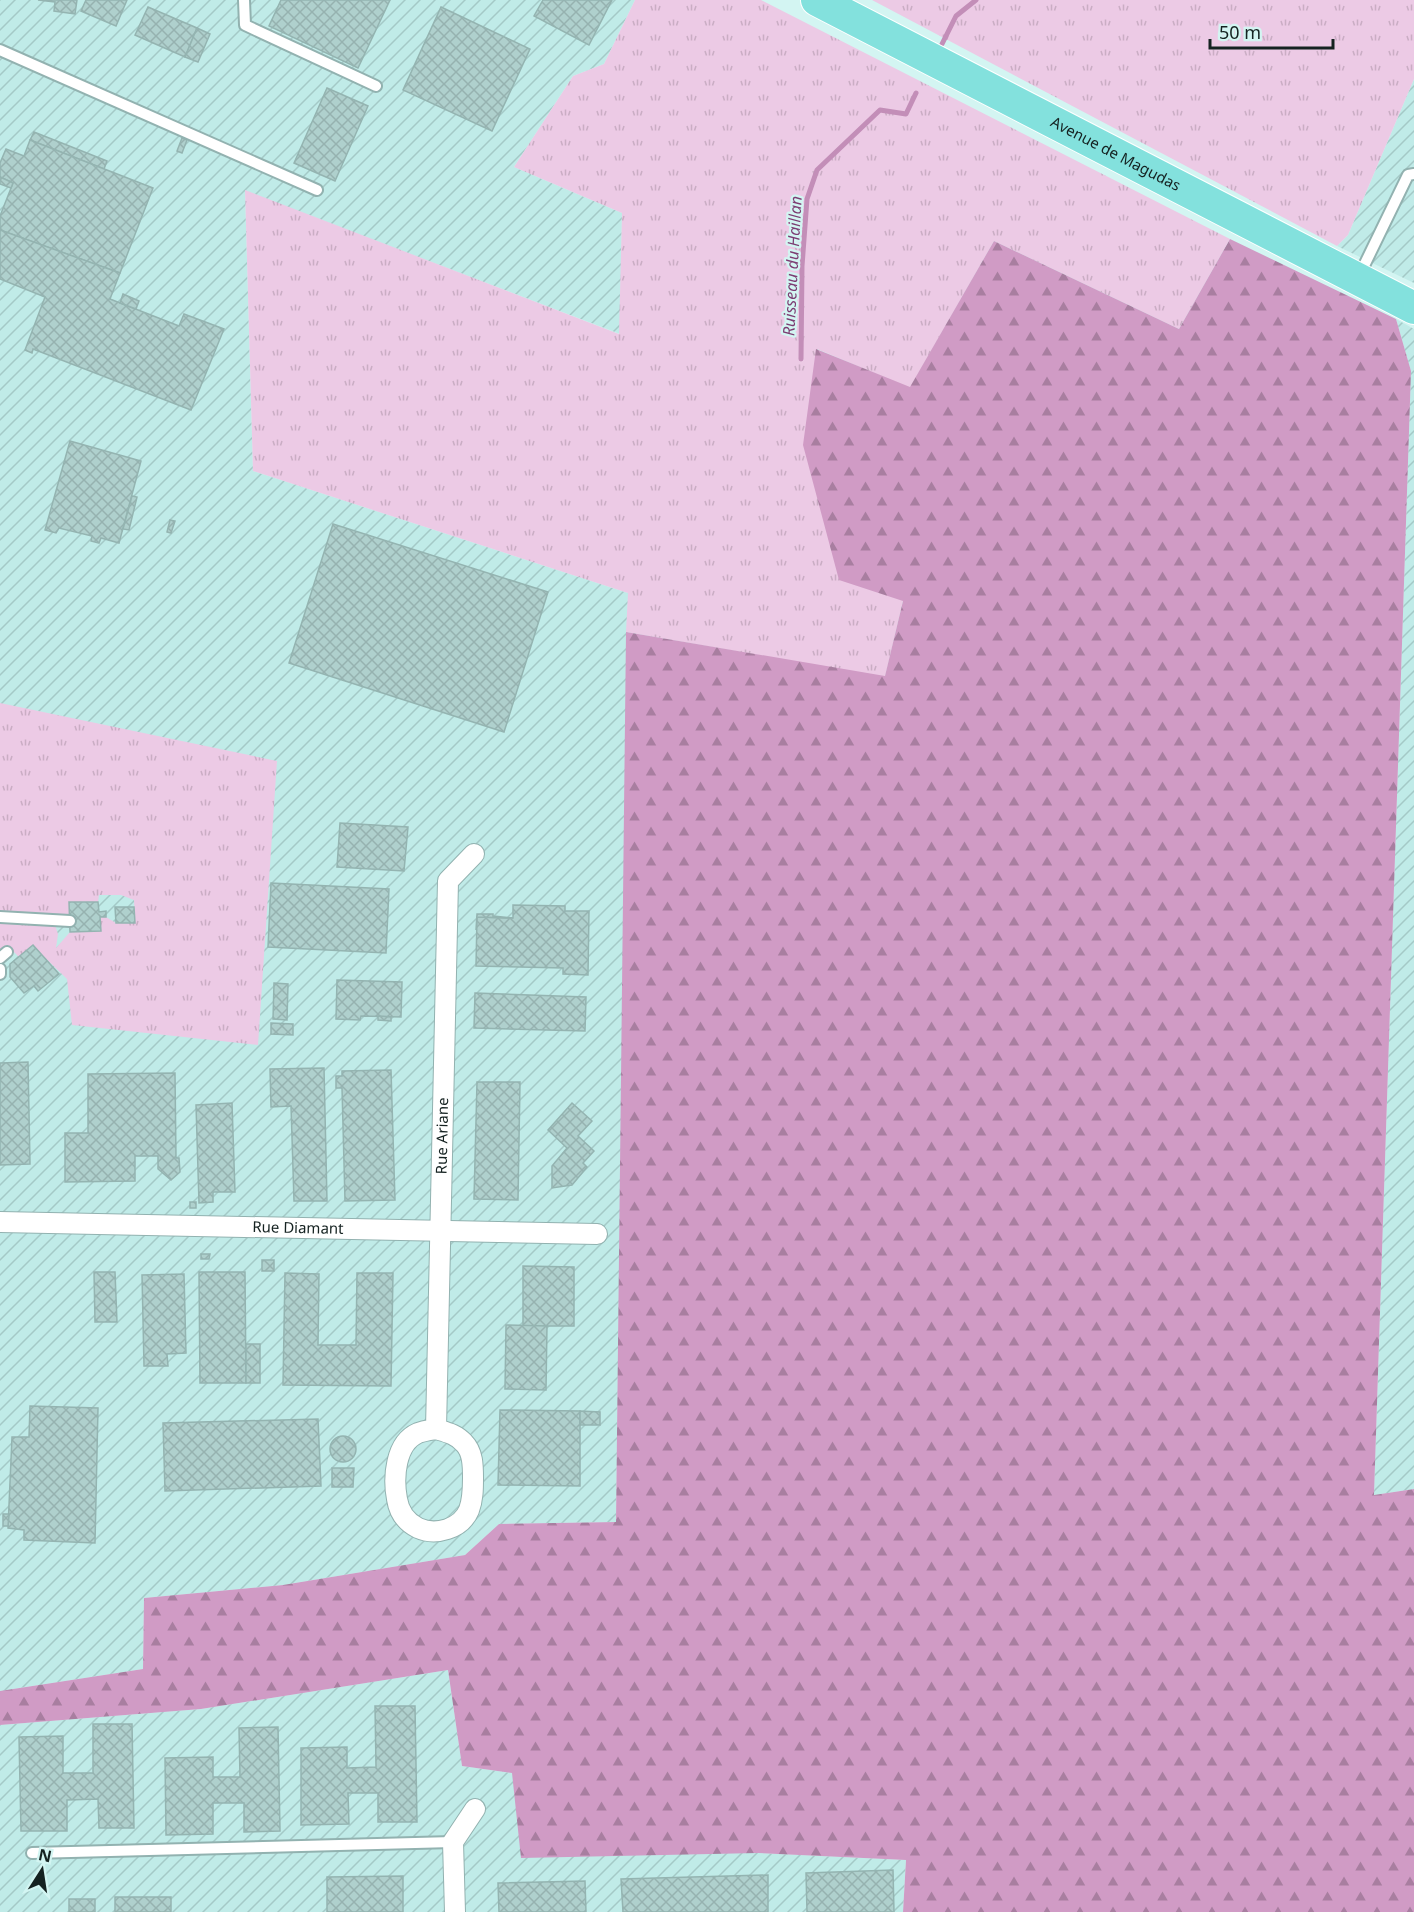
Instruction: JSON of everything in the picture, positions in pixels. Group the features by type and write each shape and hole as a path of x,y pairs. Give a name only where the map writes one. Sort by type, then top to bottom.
{"main road":[{"name":"Avenue de Magudas","path":"817,0 1414,308"}],"street":[{"name":"Rue Ariane","path":"435,1429 447,881 474,854"},
{"name":"Rue Diamant","path":"0,1222 597,1234"},
{"path":"435,1429 452,1433 464,1442 473,1464 473,1494 468,1511 459,1523 437,1532 425,1531 404,1518 398,1507 395,1493 398,1459 403,1446 416,1434 435,1429"},
{"path":"455,1912 453,1842 475,1809"}],"lane":[{"path":"244,0 245,25 376,86"},
{"path":"0,50 317,190"},
{"path":"1357,279 1408,175 1414,174"},
{"path":"0,917 70,921"},
{"path":"0,969 0,974"},
{"path":"32,1853 453,1842"}],"shaded area":[{"path":"0,0 635,0 604,64 573,76 514,167 622,213 620,334 245,191 253,471 628,593 616,1522 499,1524 465,1555 283,1585 144,1598 143,1669 0,1691"},
{"path":"1414,79 1414,283 1337,246 1348,235"},
{"path":"1396,319 1414,329 1414,1489 1374,1495 1411,371"},
{"path":"448,1670 462,1766 512,1773 758,1853 906,1860 903,1912 0,1912 0,1725 201,1709"}],"green space":[{"path":"635,0 761,0 1230,239 1179,329 994,241 910,388 817,349 903,601 885,677 626,632 628,593 253,471 245,190 619,334 622,213 514,167 573,76 604,64"},
{"path":"872,0 1414,0 1414,79 1348,235 1337,246"},
{"path":"1230,239 1396,319 1411,371 1374,1495 1414,1489 1414,1912 903,1912 906,1860 758,1853 521,1858 512,1773 462,1766 448,1670 201,1709 0,1725 0,1691 143,1669 144,1598 283,1585 465,1555 499,1524 616,1522 626,632 885,676 903,601 839,580 803,445 816,349 910,387 994,241 1179,329"},
{"path":"0,703 277,761 258,1045 72,1025 67,979 33,946 19,957 7,945 0,950 0,922 55,925 58,934 56,948 70,932 100,931 100,917 106,917 116,923 135,922 134,900 121,895 99,895 98,902 69,902 70,921 0,917"}],"building":[{"path":"38,0 77,0 75,14 54,11 55,2"},
{"path":"86,0 127,0 116,26 81,11"},
{"path":"281,0 390,0 358,68 269,26"},
{"path":"543,0 612,0 589,45 534,16"},
{"path":"148,7 197,28 185,57 135,35"},
{"path":"441,7 530,49 492,131 403,90"},
{"path":"197,28 210,34 198,62 185,57"},
{"path":"327,88 368,106 335,181 294,163"},
{"path":"34,132 107,161 104,169 30,140"},
{"path":"182,138 187,140 182,153 177,151"},
{"path":"30,140 153,188 120,273 0,230 0,216 13,183 0,177 0,163 6,149 24,156"},
{"path":"0,177 13,183 11,188 0,184"},
{"path":"0,230 120,273 110,299 179,326 184,314 224,329 191,410 33,349 32,353 25,350 45,297 0,279"},
{"path":"123,294 139,301 136,309 120,303"},
{"path":"70,441 141,461 119,543 101,538 99,543 91,541 92,536 59,528 56,533 45,530"},
{"path":"132,496 137,497 129,530 123,529"},
{"path":"170,520 175,521 171,533 167,532"},
{"path":"333,524 548,592 504,732 289,663"},
{"path":"340,823 408,827 404,871 337,867"},
{"path":"271,883 389,889 386,953 268,947"},
{"path":"69,902 98,902 99,912 106,911 106,917 100,917 101,931 70,932"},
{"path":"513,905 565,906 565,911 589,911 588,975 563,974 563,968 476,966 477,917 513,918"},
{"path":"115,907 134,907 135,923 116,923"},
{"path":"477,914 513,918 477,917 476,930"},
{"path":"33,945 59,974 38,991 34,986 24,993 10,977 10,964"},
{"path":"337,980 402,982 401,1017 361,1016 360,1020 336,1019"},
{"path":"274,983 288,984 287,1020 273,1019"},
{"path":"475,993 586,997 585,1031 474,1028"},
{"path":"378,1016 391,1017 391,1021 378,1020"},
{"path":"271,1023 293,1024 293,1035 271,1034"},
{"path":"28,1062 30,1164 0,1165 0,1063"},
{"path":"324,1068 327,1201 294,1201 291,1106 271,1107 270,1069"},
{"path":"391,1070 395,1200 345,1201 342,1088 336,1088 336,1076 342,1076 342,1071"},
{"path":"175,1073 176,1158 179,1158 180,1172 171,1180 158,1169 158,1156 135,1156 135,1181 65,1182 65,1133 88,1133 88,1074"},
{"path":"477,1082 520,1082 518,1200 474,1199"},
{"path":"232,1103 235,1192 213,1192 213,1202 199,1203 196,1105"},
{"path":"572,1103 592,1121 578,1136 594,1151 583,1163 587,1167 572,1185 552,1188 552,1166 567,1148 548,1130"},
{"path":"190,1202 196,1202 196,1208 190,1208"},
{"path":"201,1254 210,1254 209,1259 201,1259"},
{"path":"262,1260 274,1260 274,1271 262,1271"},
{"path":"523,1266 574,1267 574,1326 523,1326"},
{"path":"94,1272 115,1272 117,1322 95,1322"},
{"path":"199,1272 245,1272 246,1383 200,1383"},
{"path":"285,1273 319,1274 318,1345 356,1345 357,1273 393,1273 391,1386 283,1385"},
{"path":"184,1274 186,1353 167,1354 168,1366 144,1366 142,1275"},
{"path":"506,1325 547,1326 546,1390 505,1389"},
{"path":"246,1344 260,1344 260,1383 246,1383"},
{"path":"30,1406 98,1408 95,1543 24,1540 24,1530 8,1528 12,1437 29,1437"},
{"path":"500,1410 580,1411 580,1486 498,1485"},
{"path":"580,1411 600,1412 600,1425 580,1425"},
{"path":"318,1419 321,1486 165,1491 163,1423"},
{"path":"343,1436 352,1440 356,1449 352,1458 343,1462 334,1458 330,1449 334,1440"},
{"path":"332,1468 354,1468 353,1487 332,1487"},
{"path":"3,1514 9,1514 8,1526 3,1526"},
{"path":"375,1706 415,1706 417,1822 378,1822 378,1793 348,1793 349,1824 301,1825 301,1748 347,1747 347,1768 376,1767"},
{"path":"93,1724 132,1724 134,1828 99,1828 98,1799 67,1800 67,1831 21,1831 19,1737 63,1736 63,1773 93,1773"},
{"path":"278,1727 280,1831 244,1832 244,1803 213,1803 213,1834 166,1835 165,1758 213,1757 213,1777 240,1777 239,1728"},
{"path":"893,1870 894,1912 807,1912 806,1873"},
{"path":"768,1875 768,1912 623,1912 621,1879"},
{"path":"403,1876 403,1912 327,1912 327,1877"},
{"path":"585,1881 586,1912 499,1912 498,1883"},
{"path":"115,1897 171,1897 171,1912 115,1912"},
{"path":"69,1899 95,1899 95,1912 69,1912"}],"waterway":[{"name":"Ruisseau du Haillan","path":"942,44 956,16 976,0"},
{"name":"Ruisseau du Haillan","path":"801,359 802,266 807,199 817,170 880,110 906,114 916,93"}]}
